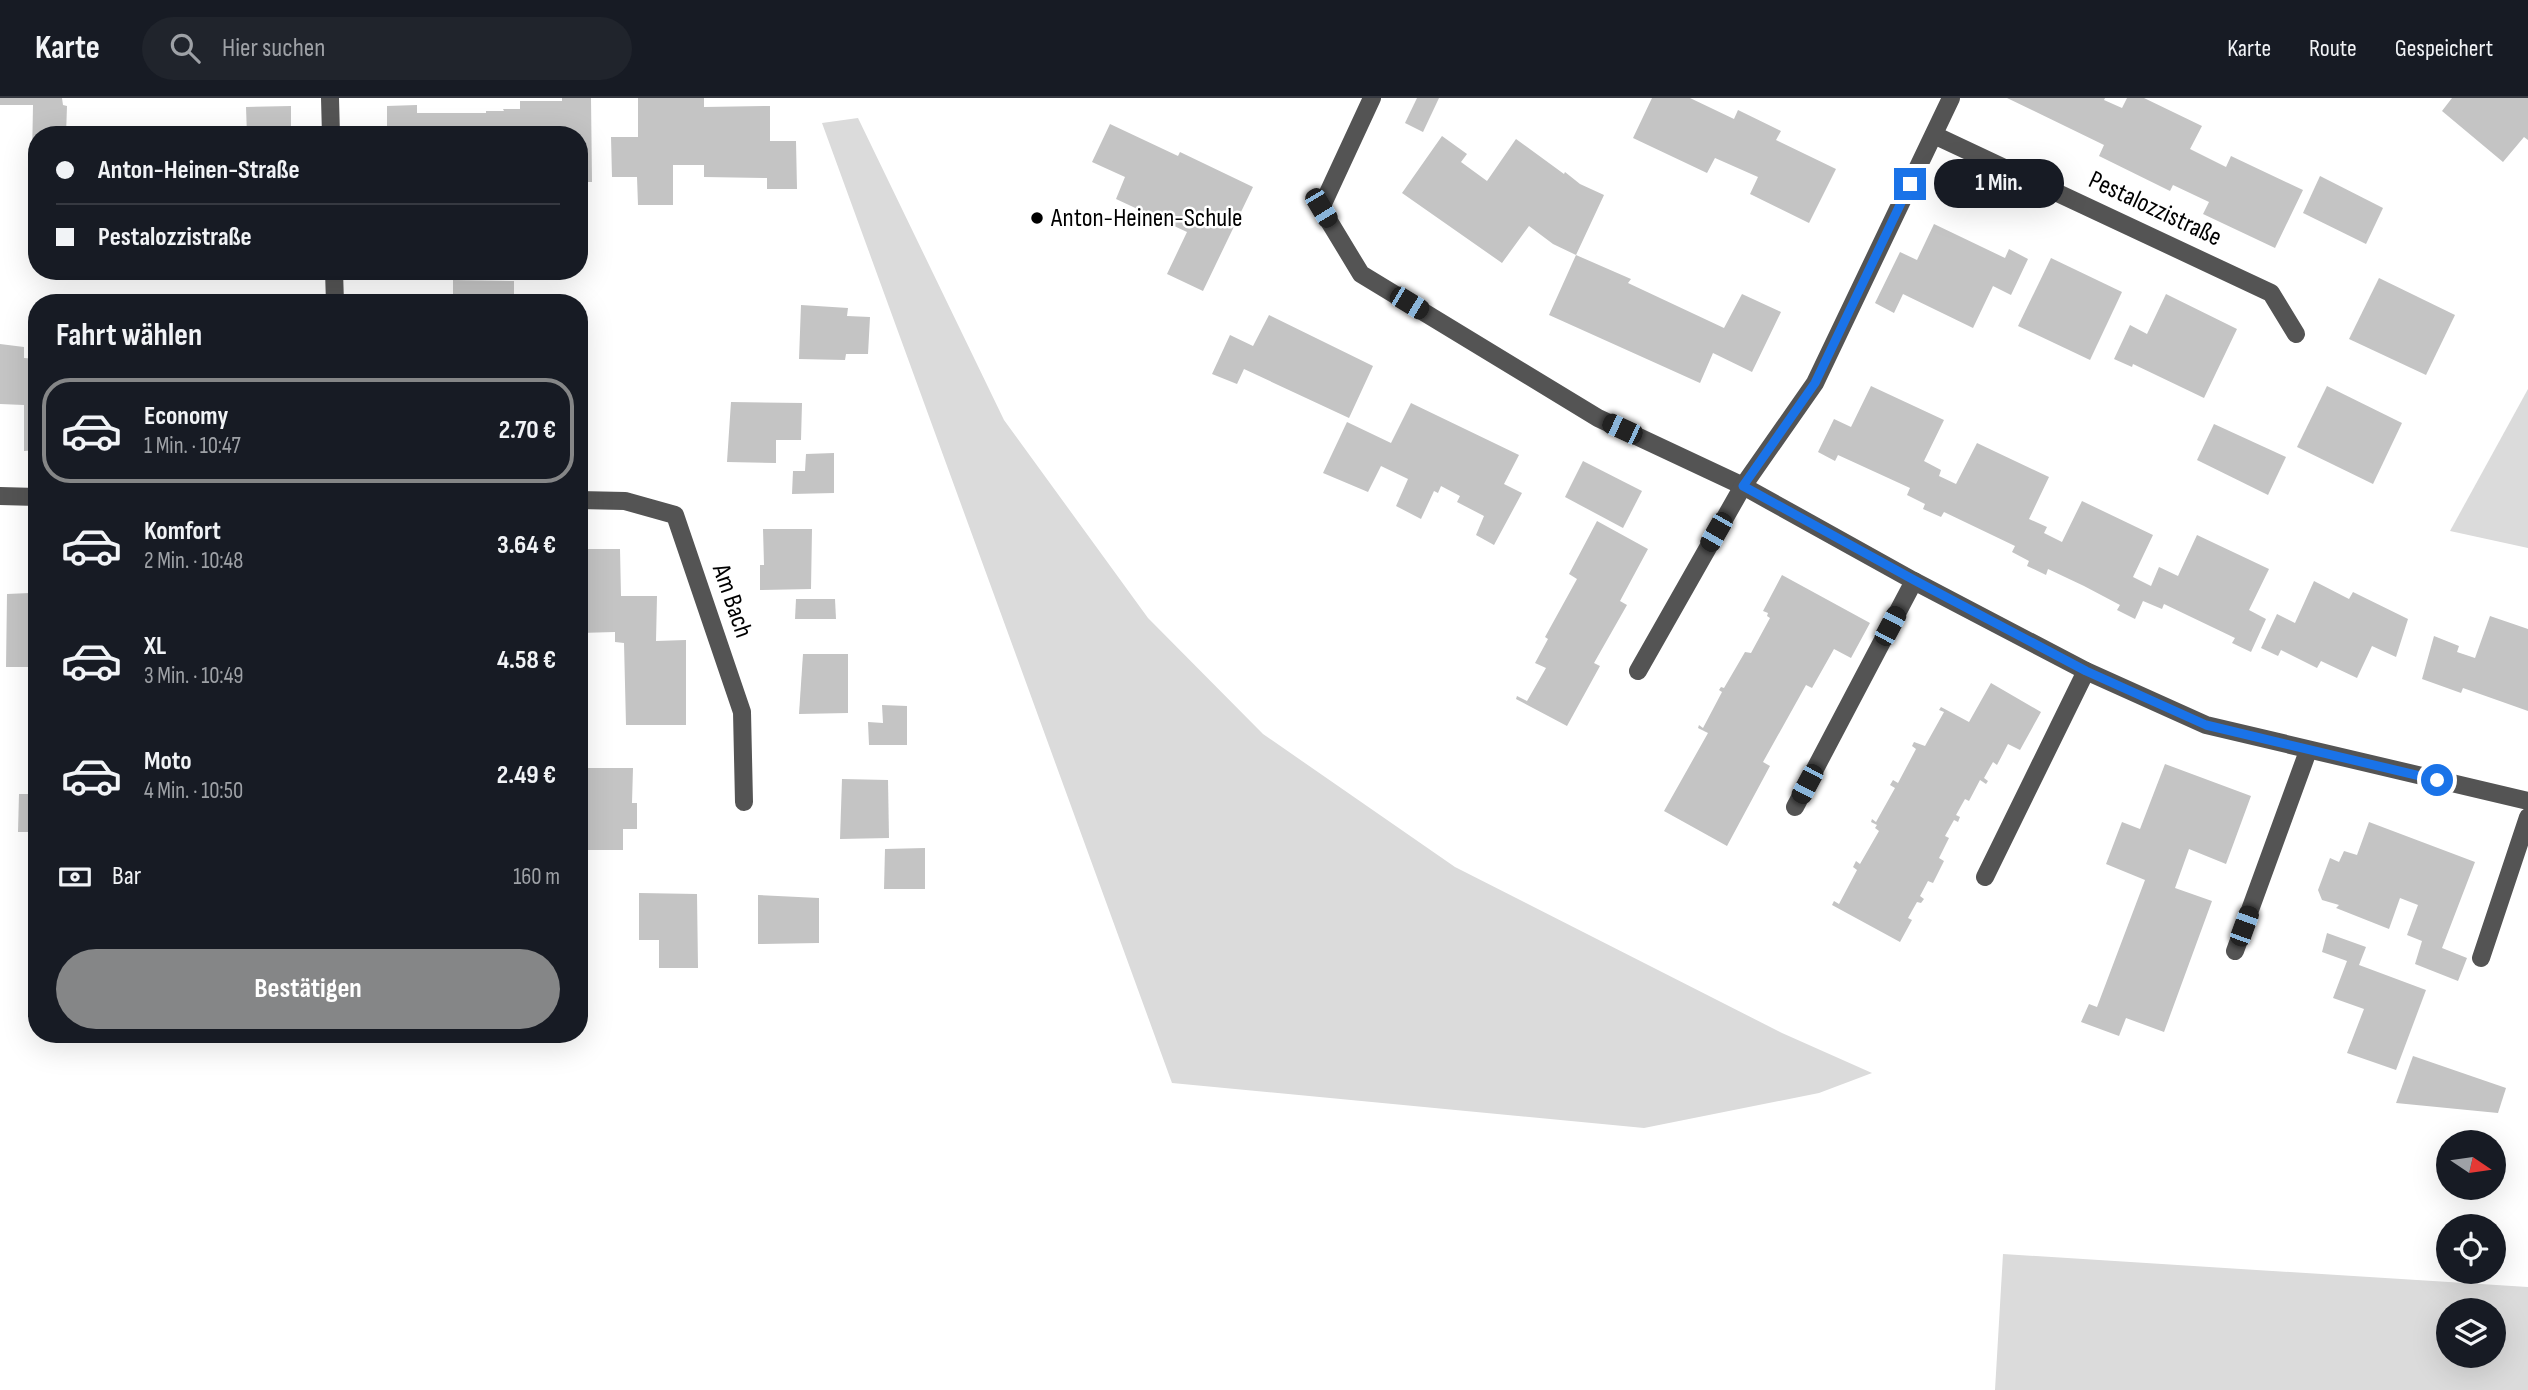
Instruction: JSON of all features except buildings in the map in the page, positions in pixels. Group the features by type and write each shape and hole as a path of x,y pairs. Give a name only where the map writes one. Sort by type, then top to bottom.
{"street":[{"path":"330,98 331,126"},
{"path":"1372,98 1321,208 1361,274 1598,418 1743,486 2086,671 2206,725 2528,802"},
{"path":"1638,671 1743,486 1815,383 1951,98"},
{"name":"Pestalozzistraße","path":"1934,135 2271,292 2295,334"},
{"path":"0,496 28,497"},
{"name":"Am Bach","path":"588,500 625,501 675,515 742,712 744,802"},
{"path":"1795,807 1914,580"},
{"path":"1985,877 2086,671"},
{"path":"2235,951 2308,751"},
{"path":"2481,958 2528,817"}],"shaded area":[{"path":"858,118 1004,420 1148,618 1263,734 1455,867 1782,1033 1872,1073 1819,1093 1644,1128 1172,1083 822,123"},
{"path":"2528,389 2528,548 2450,531"},
{"path":"2003,1254 2436,1281 2436,1284 2528,1287 2528,1390 1995,1390"}],"place":[{"name":"Anton-Heinen-Schule","path":"1037,218"}],"route":[{"path":"1910,184 1815,383 1743,486 2086,671 2206,725 2437,780"}]}
